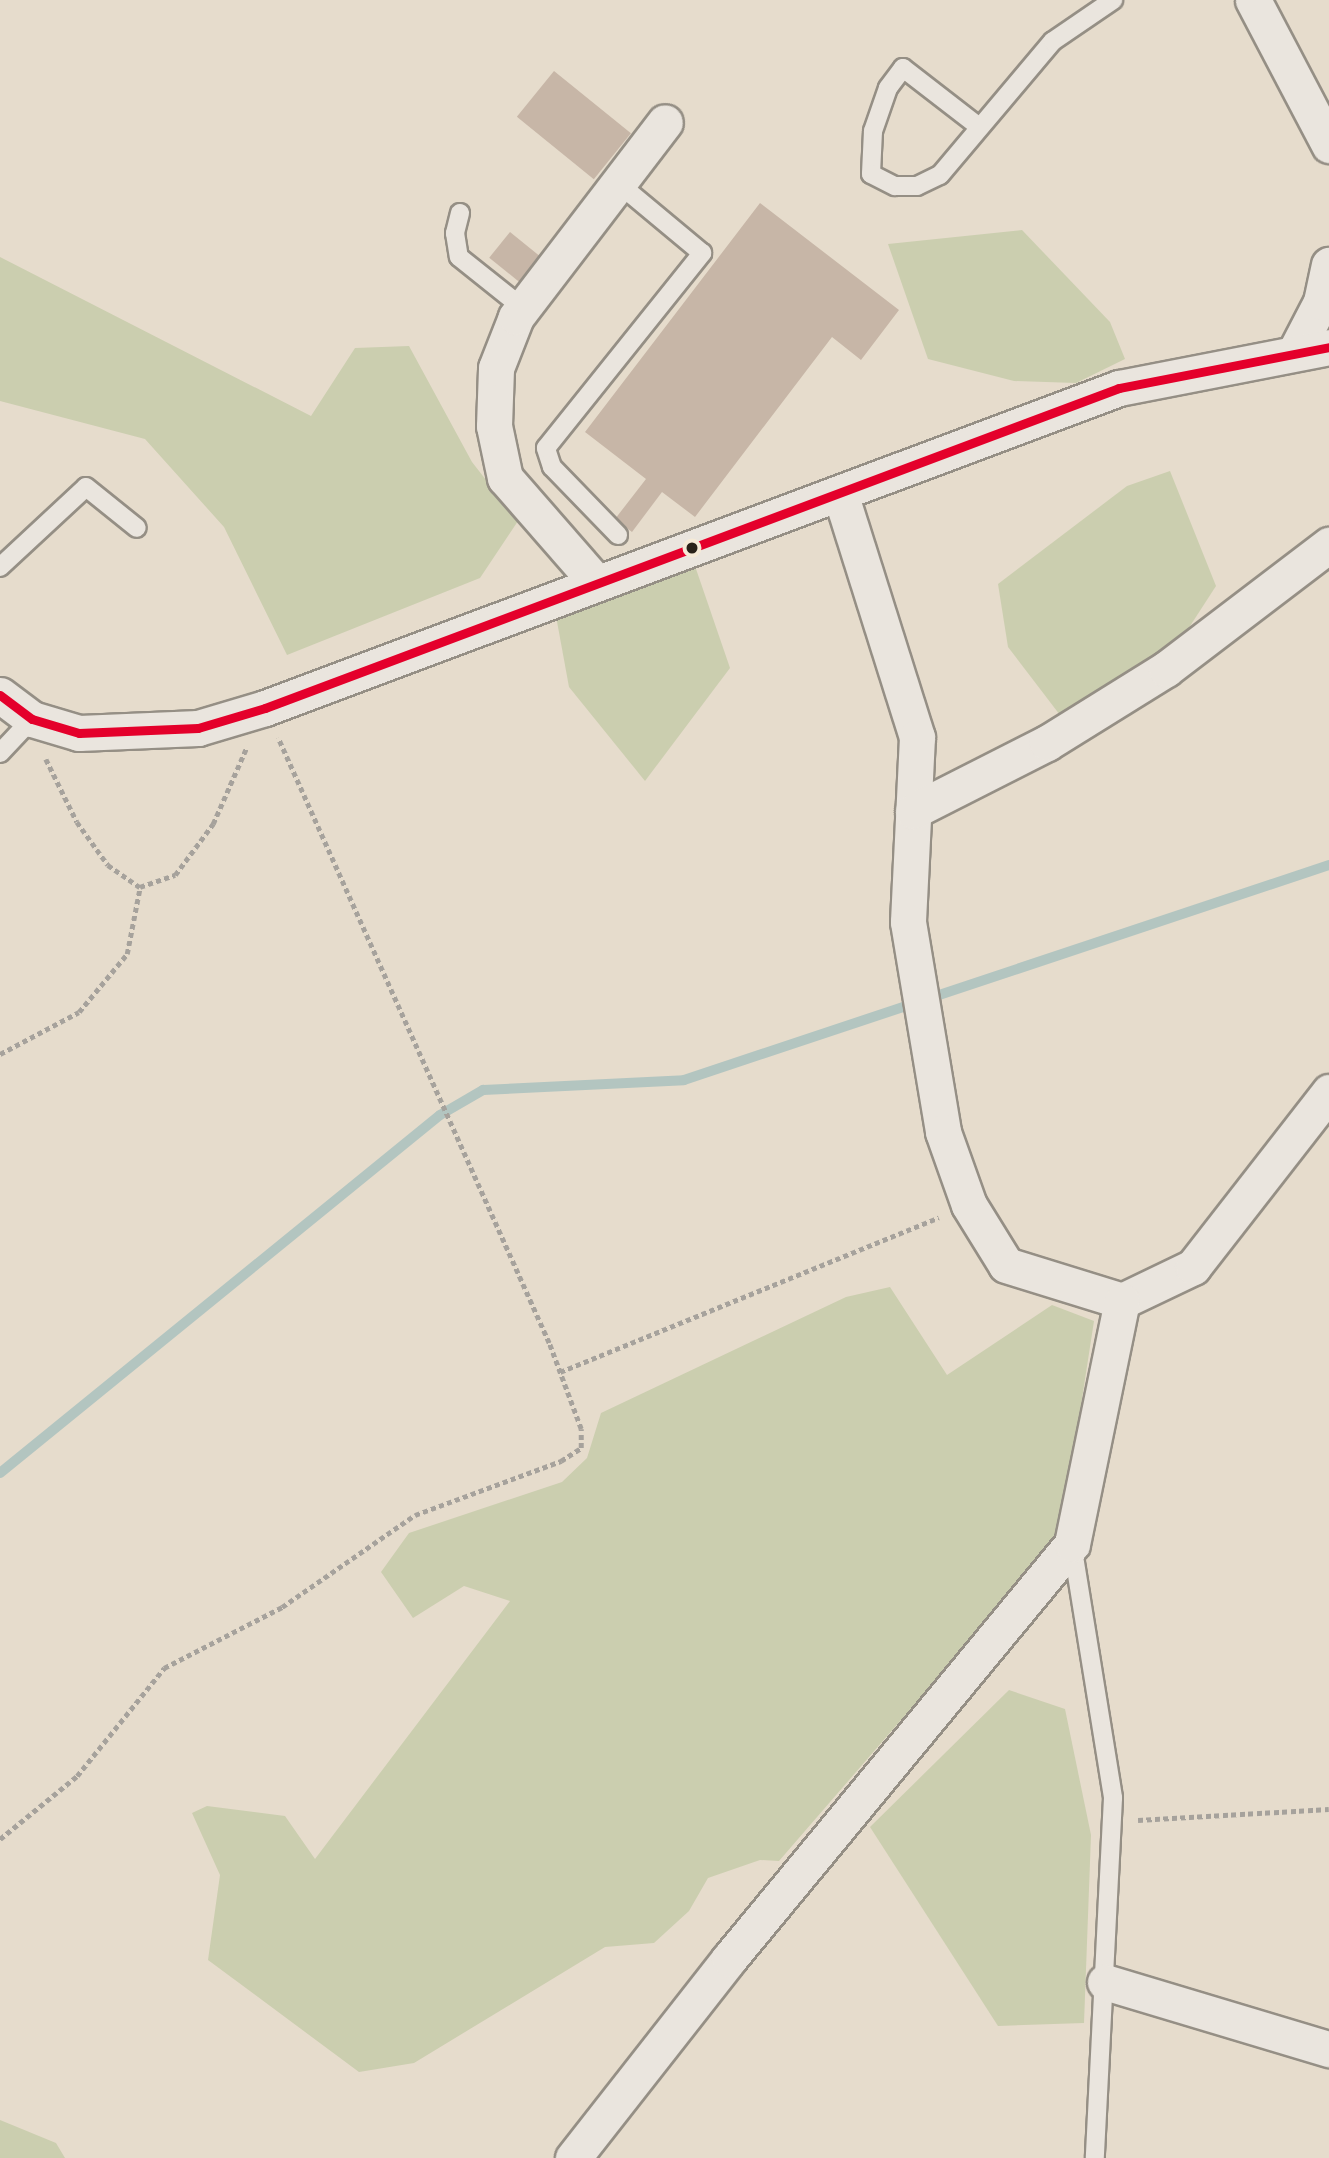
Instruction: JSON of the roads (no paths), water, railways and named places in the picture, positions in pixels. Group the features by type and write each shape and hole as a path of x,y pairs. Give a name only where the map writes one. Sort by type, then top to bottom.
{"street":[{"path":"1253,0 1329,145"},
{"path":"595,581 505,478 494,426 496,369 523,308 665,122"},
{"path":"0,695 32,719 79,733 141,734 198,728 265,708 595,581 840,494 1119,388 1312,349 1329,265"},
{"path":"840,494 917,737 908,922 943,1132 969,1205 1006,1265 1122,1301 1193,1267 1329,1092"},
{"path":"913,811 1047,743 1166,669 1329,545"},
{"path":"573,2158 729,1959 1072,1544 1122,1301"},
{"path":"1105,1982 1329,2049"}],"lane":[{"path":"978,126 903,68 888,88 873,131 871,174 895,186 917,186 940,174 978,126 1053,41 1113,0"},
{"path":"618,183 702,253 547,448 552,467 618,535"},
{"path":"460,213 455,233 459,257 523,308"},
{"path":"0,567 86,487 137,528"},
{"path":"0,753 32,719"},
{"path":"1072,1544 1113,1798 1095,2158"}],"waterway":[{"path":"0,1473 440,1115 483,1090 684,1080 1329,865"}]}
